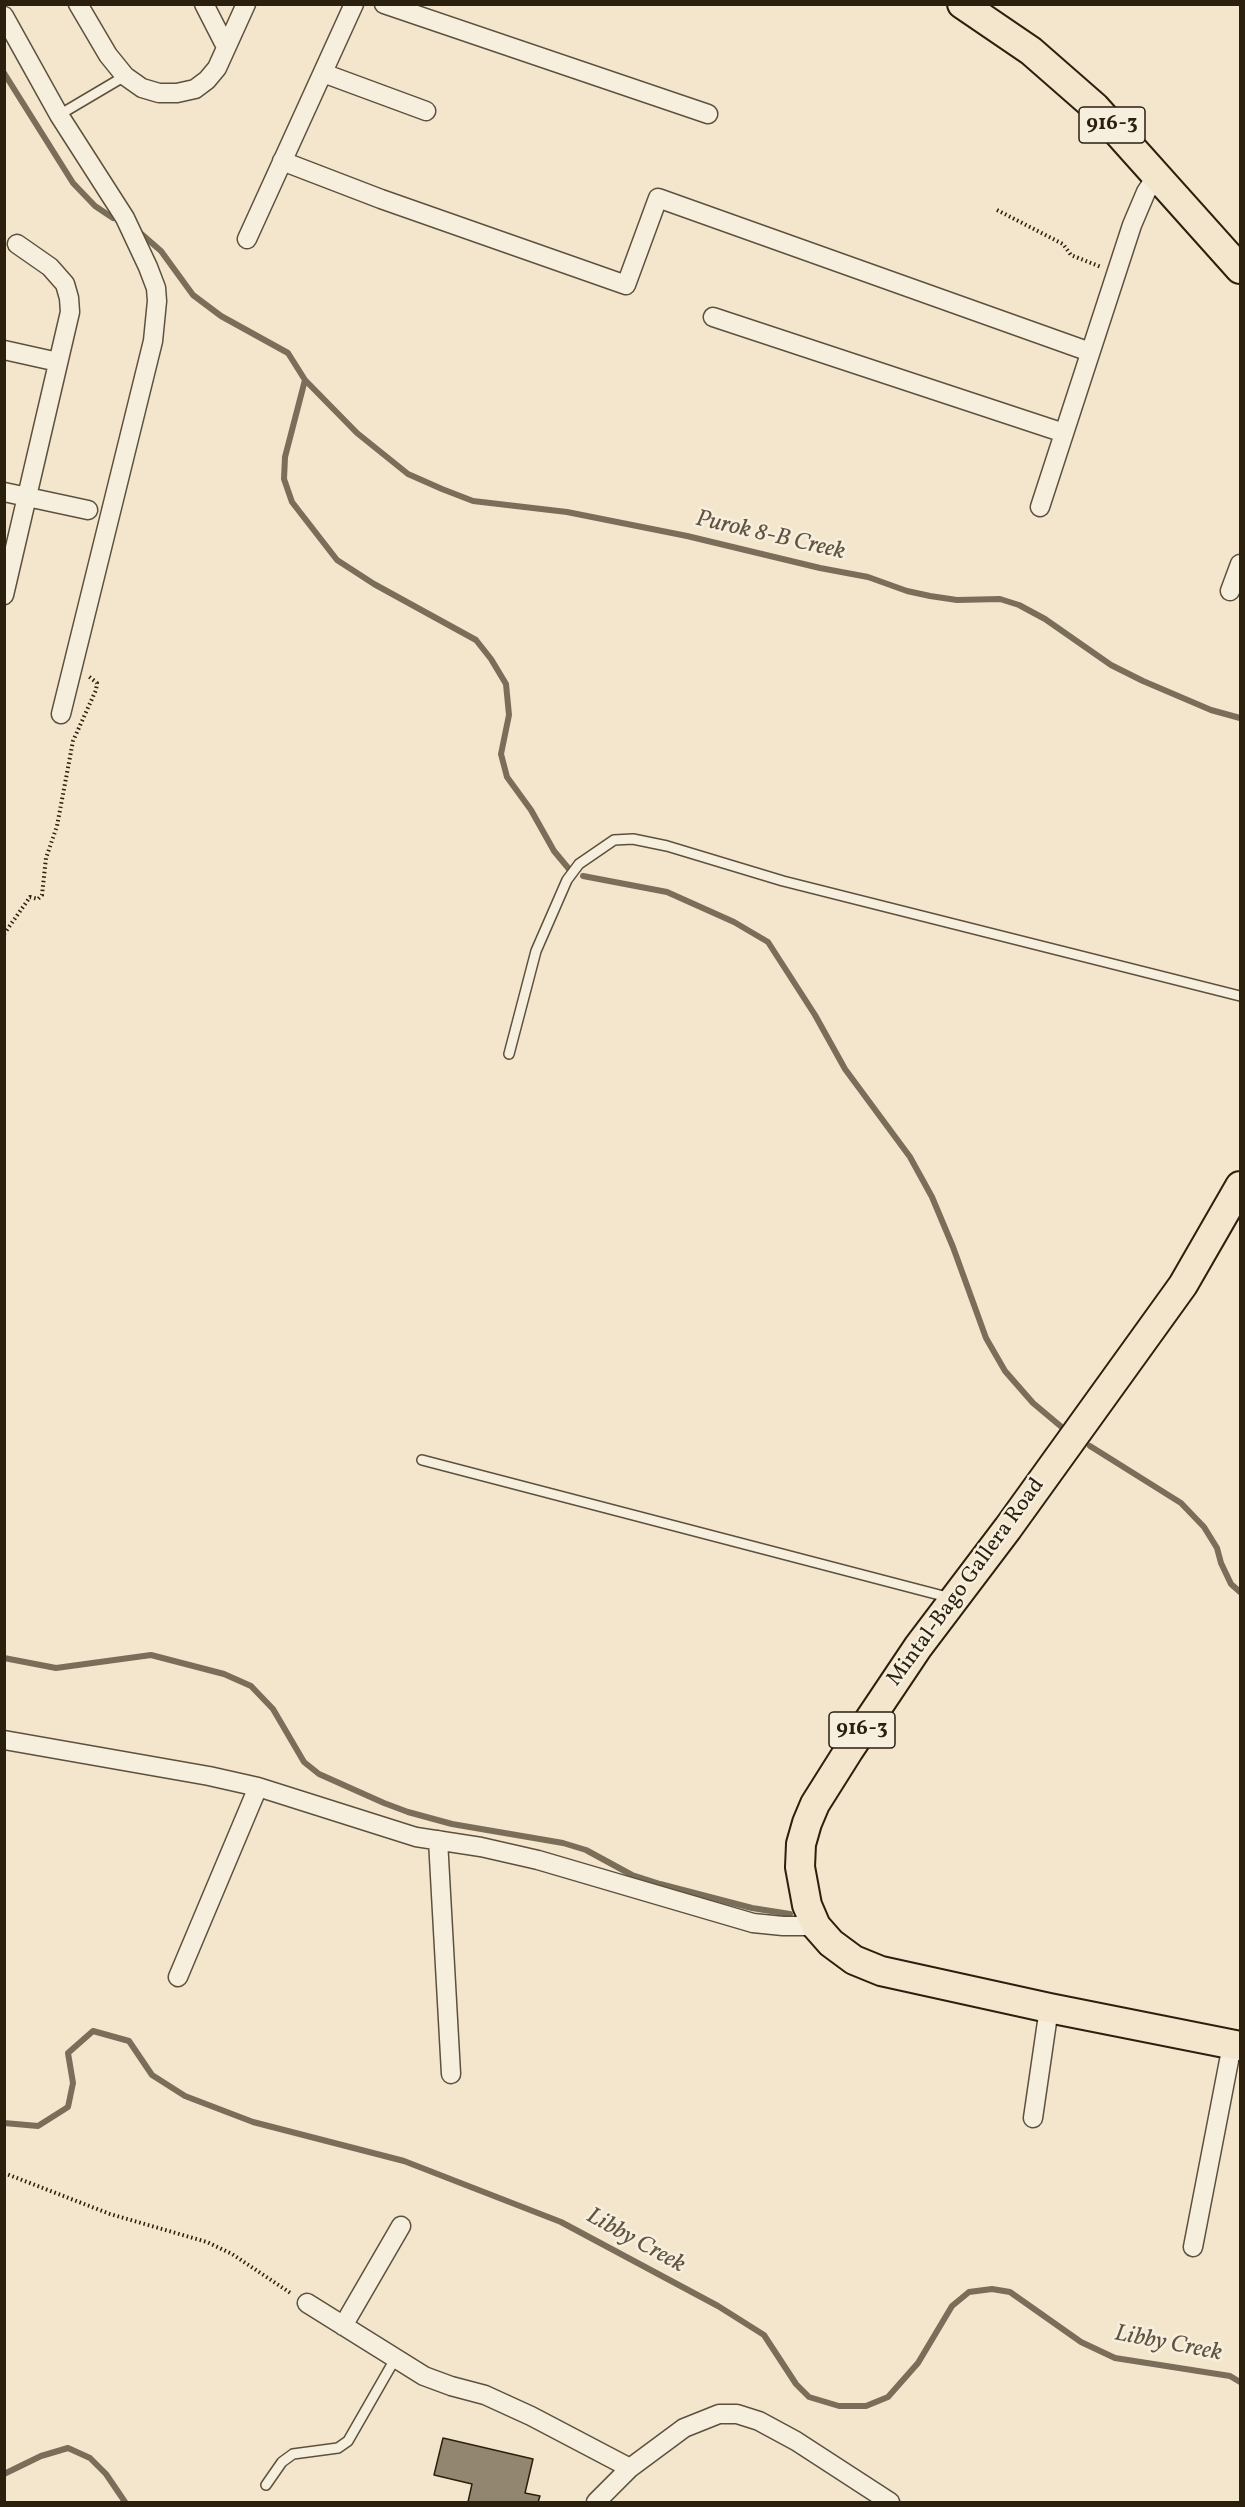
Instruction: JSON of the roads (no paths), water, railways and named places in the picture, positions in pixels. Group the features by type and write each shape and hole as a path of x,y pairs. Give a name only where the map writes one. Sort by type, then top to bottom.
{"main road":[{"name":"916-3","path":"962,4 1031,51 1066,79 1158,174 1240,268"},
{"name":"Mintal-Bago Gallera Road","path":"1236,2046 881,1971 854,1960 831,1943 816,1926 807,1905 800,1868 801,1844 807,1823 815,1804 849,1750 918,1647 1183,1285 1240,1186"}],"street":[{"path":"78,4 108,55 124,76 142,88 159,93 177,93 195,89 207,80 217,68 246,4"},
{"path":"204,4 226,47"},
{"path":"247,239 354,4"},
{"path":"384,4 708,114"},
{"path":"4,16 59,115 124,218 156,288 153,341 62,714"},
{"path":"322,73 426,111"},
{"path":"282,160 381,200 626,285 657,198 1090,352"},
{"path":"1040,507 1138,208 1158,174"},
{"path":"4,595 70,312 65,284 50,267 17,244"},
{"path":"713,317 1064,433"},
{"path":"4,350 58,362"},
{"path":"4,492 88,510"},
{"path":"1230,591 1240,564"},
{"path":"4,1740 199,1774 258,1787 400,1832 538,1860 753,1923 816,1926"},
{"path":"178,1977 258,1787"},
{"path":"438,1840 451,2074"},
{"path":"1033,2118 1049,2008"},
{"path":"1193,2247 1236,2046"},
{"path":"343,2326 401,2226"},
{"path":"307,2303 395,2359 438,2382 485,2395 531,2416 630,2468"},
{"path":"596,2502 630,2468 692,2424 719,2414 737,2414 759,2421 796,2441 890,2502"}],"lane":[{"path":"59,115 124,76"},
{"path":"509,1054 536,951 567,880 579,864 614,840 633,839 667,846 783,881 1240,996"},
{"path":"422,1460 955,1599"},
{"path":"266,2485 282,2462 293,2454 338,2448 348,2441 395,2359"}],"waterway":[{"path":"4,73 73,183 95,206 113,218"},
{"name":"Purok 8-B Creek","path":"138,231 161,251 193,295 221,316 288,353 305,380 357,433 408,474 473,501 567,512 687,536 820,568 868,577 907,591 930,596 957,600 1000,599 1019,605 1045,619 1111,665 1143,681 1211,710 1240,718"},
{"path":"305,380 285,457 284,479 292,502 337,560 374,584 476,640 491,659 506,684 509,715 501,754 507,777 531,810 554,851 569,869"},
{"path":"583,876 667,892 734,922 768,942 815,1015 845,1069 910,1157 932,1197 953,1247 986,1338 1005,1371 1033,1403 1064,1429"},
{"path":"1090,1446 1181,1503 1204,1527 1217,1548 1231,1584 1240,1592"},
{"path":"4,1658 56,1668 151,1655 224,1674 251,1686 273,1709 304,1762 319,1774 384,1803 452,1824 563,1843 586,1850 632,1875 660,1884 752,1908 790,1914"},
{"name":"Libby Creek","path":"4,2123 38,2126 68,2107 73,2083 68,2053 93,2031 129,2041 152,2075 185,2096 253,2122 404,2161 561,2222 718,2306 764,2335 796,2384 809,2397 839,2406 866,2406 888,2397 918,2363 952,2306 969,2292 992,2289 1010,2292 1081,2342 1115,2358 1230,2376 1240,2382"},
{"path":"4,2474 41,2456 68,2448 90,2458 106,2474 125,2502"}]}
